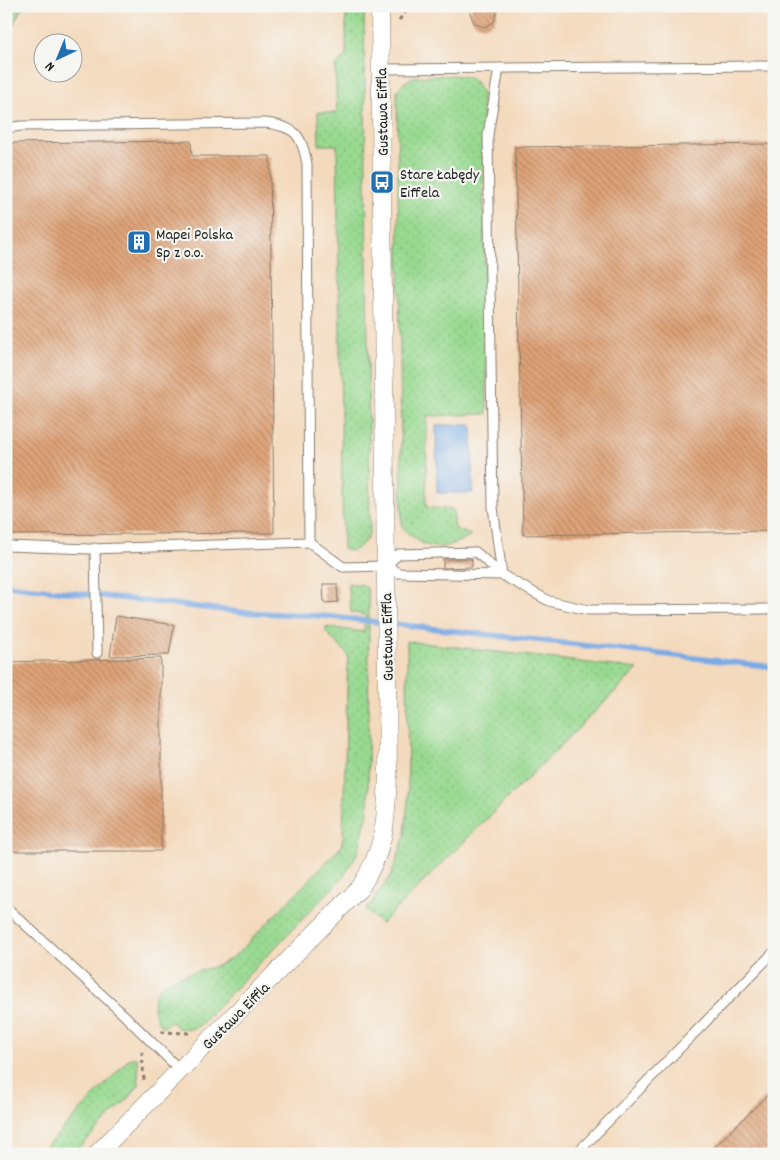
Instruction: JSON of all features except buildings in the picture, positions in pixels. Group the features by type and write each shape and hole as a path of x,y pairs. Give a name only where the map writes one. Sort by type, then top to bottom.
{"street":[{"name":"Gustawa Eiffla","path":"97,1154 360,888 377,859 383,837 388,774 380,6"}],"lane":[{"path":"381,69 774,66"},
{"path":"499,68 488,134 493,507 502,575"},
{"path":"6,128 22,126 266,123 283,125 296,134 304,148 307,164 309,542"},
{"path":"6,546 94,548 309,542 343,566 386,566 399,573 502,575"},
{"path":"94,548 98,653"},
{"path":"386,566 399,554 476,552 502,575 549,601 588,610 774,609"},
{"path":"6,907 142,1032 180,1070"},
{"path":"576,1154 774,952"}],"path":[{"path":"398,20 410,6"},
{"path":"142,1032 191,1034 196,1032"},
{"path":"142,1068 144,1084"}],"green space":[{"path":"6,6 23,6 6,38"},
{"path":"346,6 364,6 370,528 364,542 352,551 343,549 337,145 319,145 318,112 337,113 335,67 346,55"},
{"path":"452,75 471,78 477,84 482,94 487,414 427,416 426,507 453,510 455,529 471,535 451,545 435,547 419,541 402,528 397,91 413,77"},
{"path":"348,583 362,585 367,588 369,607 368,812 358,852 344,876 199,1026 191,1029 178,1028 170,1021 163,1028 156,1018 153,1006 159,989 175,978 219,965 238,953 341,847 343,836 348,655 326,632 326,627 364,632 365,615 351,612"},
{"path":"407,641 638,669 381,924 366,910 391,876 405,835 408,800"},
{"path":"130,1058 137,1058 139,1085 129,1098 73,1154 39,1154"}],"water":[{"path":"436,425 472,425 473,493 437,493"}],"waterway":[{"path":"6,585 240,612 324,616 774,667"}],"place":[{"name":"Stare Łabędy Eiffela","path":"382,182"},
{"name":"Mapei Polska Sp z o.o.","path":"139,242"}]}
